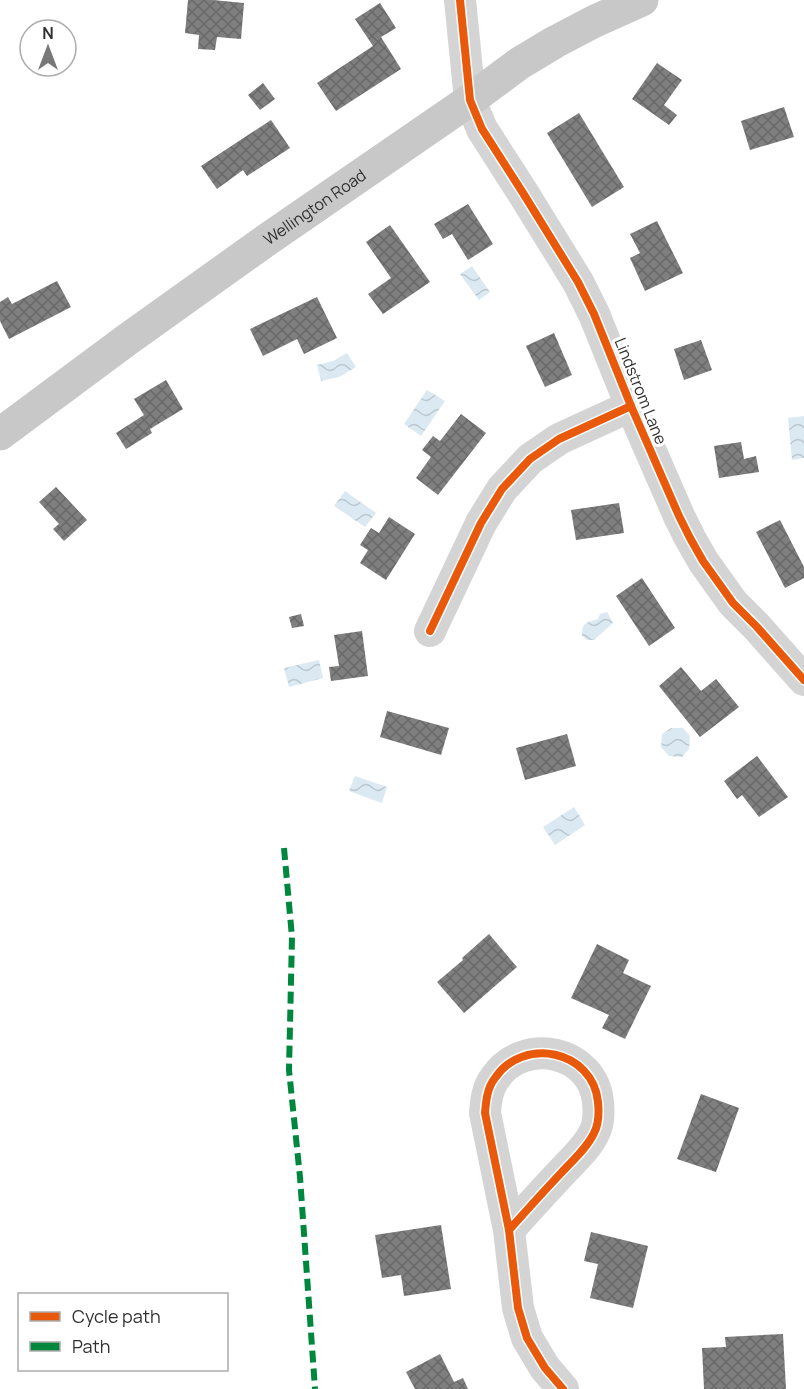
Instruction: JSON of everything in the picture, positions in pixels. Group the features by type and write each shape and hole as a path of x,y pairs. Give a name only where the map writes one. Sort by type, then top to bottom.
{"main road":[{"name":"Wellington Road","path":"4,423 128,339 520,63 593,22 642,0"}],"street":[{"name":"Lindstrom Lane","path":"460,0 470,100 482,129 578,282 594,314 679,516 703,561 733,603 804,680"},
{"path":"430,631 481,523 502,489 530,459 559,439 631,406"},
{"path":"509,1230 584,1149 595,1132 600,1114 598,1094 589,1076 575,1062 557,1054 539,1052 522,1056 506,1065 494,1078 487,1095 485,1113 509,1230 518,1308 527,1338 545,1368 563,1389"}],"water":[{"path":"472,266 490,292 479,300 460,274"},
{"path":"347,353 356,367 339,377 321,381 317,365 333,361"},
{"path":"427,390 445,401 421,436 404,424"},
{"path":"804,416 804,458 792,460 788,418"},
{"path":"345,491 376,513 365,527 334,506"},
{"path":"607,612 613,623 594,640 587,640 582,636 586,623 598,619 600,614"},
{"path":"319,660 323,678 289,687 284,668"},
{"path":"671,728 683,728 690,736 689,749 682,757 669,756 661,747 662,734"},
{"path":"355,776 387,787 382,803 349,791"},
{"path":"574,807 585,825 555,845 543,827"}],"building":[{"path":"188,0 244,3 241,39 217,37 215,50 198,49 199,35 185,33"},
{"path":"380,3 396,28 381,37 401,69 336,111 317,83 373,46 355,19"},
{"path":"657,63 682,80 664,105 677,115 669,125 632,99"},
{"path":"263,83 275,99 260,110 248,95"},
{"path":"784,107 794,137 750,150 741,121"},
{"path":"579,113 624,187 592,207 547,133"},
{"path":"271,120 290,148 247,176 243,170 217,189 201,166"},
{"path":"468,204 493,244 468,260 452,234 443,239 434,224"},
{"path":"657,221 683,273 645,291 630,258 640,253 630,234"},
{"path":"390,225 430,282 383,314 368,294 391,278 366,242"},
{"path":"57,281 71,307 9,339 0,321 0,302 8,297 12,304"},
{"path":"317,297 337,338 304,354 297,339 263,356 250,329"},
{"path":"554,333 572,375 545,387 526,346"},
{"path":"701,340 712,370 684,380 674,349"},
{"path":"166,380 183,409 150,429 152,433 126,449 116,433 144,415 134,399"},
{"path":"461,414 486,433 438,495 416,478 431,457 422,450 433,436 440,441"},
{"path":"741,442 744,459 756,456 759,472 719,478 714,446"},
{"path":"56,487 87,520 64,541 53,529 59,524 39,502"},
{"path":"619,503 624,533 576,540 571,510"},
{"path":"389,517 415,534 386,580 360,563 368,550 360,545 371,528 379,533"},
{"path":"780,520 804,567 804,578 785,588 756,532"},
{"path":"642,578 675,628 649,646 616,596"},
{"path":"301,614 304,626 292,628 289,617"},
{"path":"362,631 368,676 331,681 329,667 339,666 334,635"},
{"path":"681,667 701,691 716,679 739,707 700,737 659,686"},
{"path":"387,711 449,728 441,755 380,737"},
{"path":"567,734 576,766 525,780 516,748"},
{"path":"757,756 788,797 759,817 742,795 737,799 724,781"},
{"path":"489,934 517,967 464,1013 437,982"},
{"path":"597,944 629,960 623,973 651,986 625,1039 602,1028 609,1015 571,998"},
{"path":"701,1094 739,1108 716,1172 677,1159"},
{"path":"441,1225 451,1289 404,1296 401,1275 382,1278 375,1235"},
{"path":"591,1232 648,1246 633,1308 590,1298 598,1264 584,1261"},
{"path":"783,1334 786,1389 704,1389 702,1348 726,1347 725,1337"},
{"path":"440,1354 454,1382 463,1378 468,1389 415,1389 406,1372"}],"marked path":[{"path":"284,848 292,937 289,1070 300,1177 315,1389"}],"cycle path":[{"path":"460,0 470,100 482,129 578,282 594,314 679,516 703,561 733,603 804,680"},
{"path":"430,631 481,523 502,489 530,459 559,439 631,406"},
{"path":"509,1230 584,1149 597,1126 598,1102 593,1084 584,1070 571,1060 539,1053 522,1057 507,1065 490,1086 485,1113 509,1230 518,1308 527,1338 545,1368 563,1389"}]}
